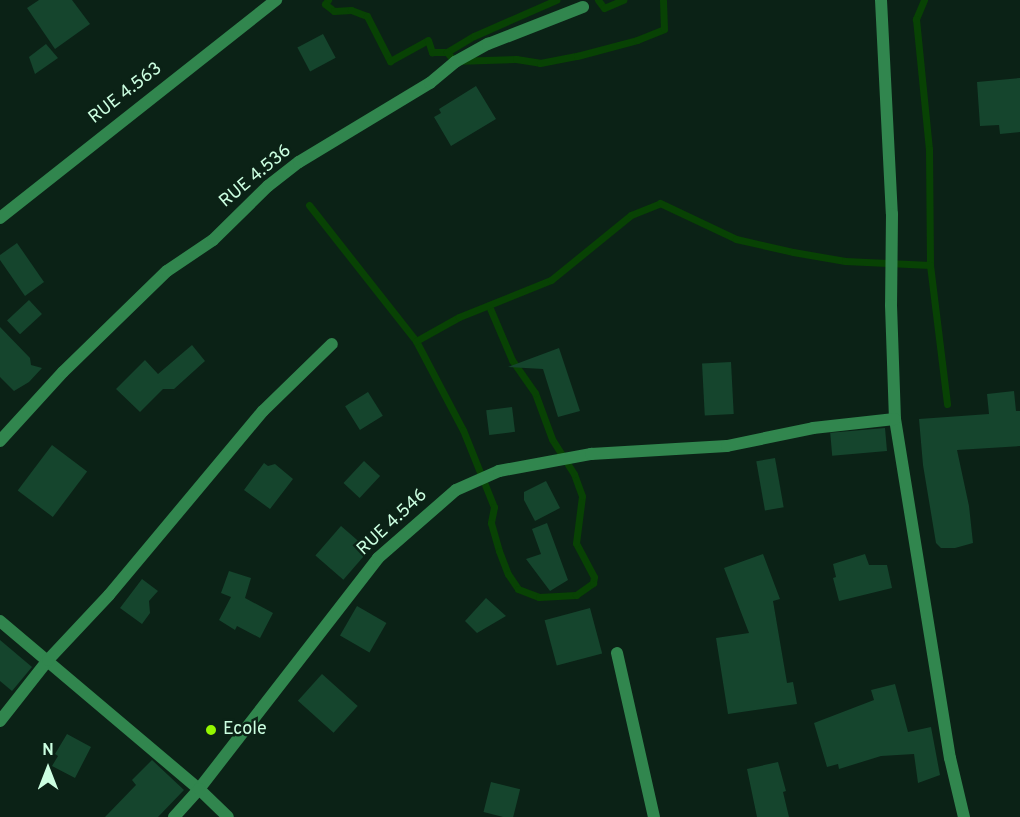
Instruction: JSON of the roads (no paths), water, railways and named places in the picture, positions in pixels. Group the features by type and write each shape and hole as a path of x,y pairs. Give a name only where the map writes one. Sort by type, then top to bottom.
{"street":[{"name":"RUE 4.563","path":"0,218 276,0"},
{"path":"880,0 892,214 891,305 895,419 950,758 964,817"},
{"name":"RUE 4.536","path":"0,441 63,372 167,271 213,240 268,186 299,162 430,84 455,62 488,44 583,7"},
{"path":"0,721 48,660 110,595 263,411 332,344"},
{"name":"RUE 4.546","path":"174,817 199,789 378,558 456,490 499,471 591,454 727,446 813,428 895,419"},
{"path":"0,621 199,789 228,817"},
{"path":"617,653 654,817"}],"waterway":[{"path":"328,0 325,4 334,11 351,10 367,16 390,61 428,40 432,52 447,52 474,36 556,0"},
{"path":"598,0 604,8 623,0"},
{"path":"447,52 454,61 516,59 540,63 577,56 637,40 664,29 663,0"},
{"path":"924,0 916,19 929,149 930,265 947,404"},
{"path":"416,341 459,317 551,280 631,215 660,203 736,239 845,261 930,265"},
{"path":"309,205 416,341 463,430 494,507 491,523 499,551 508,574 518,589 539,597 576,595 593,583 594,577 576,543 582,496 574,474 552,439 535,393 512,360 489,306"}],"place":[{"name":"Ecole","path":"211,730"}]}
